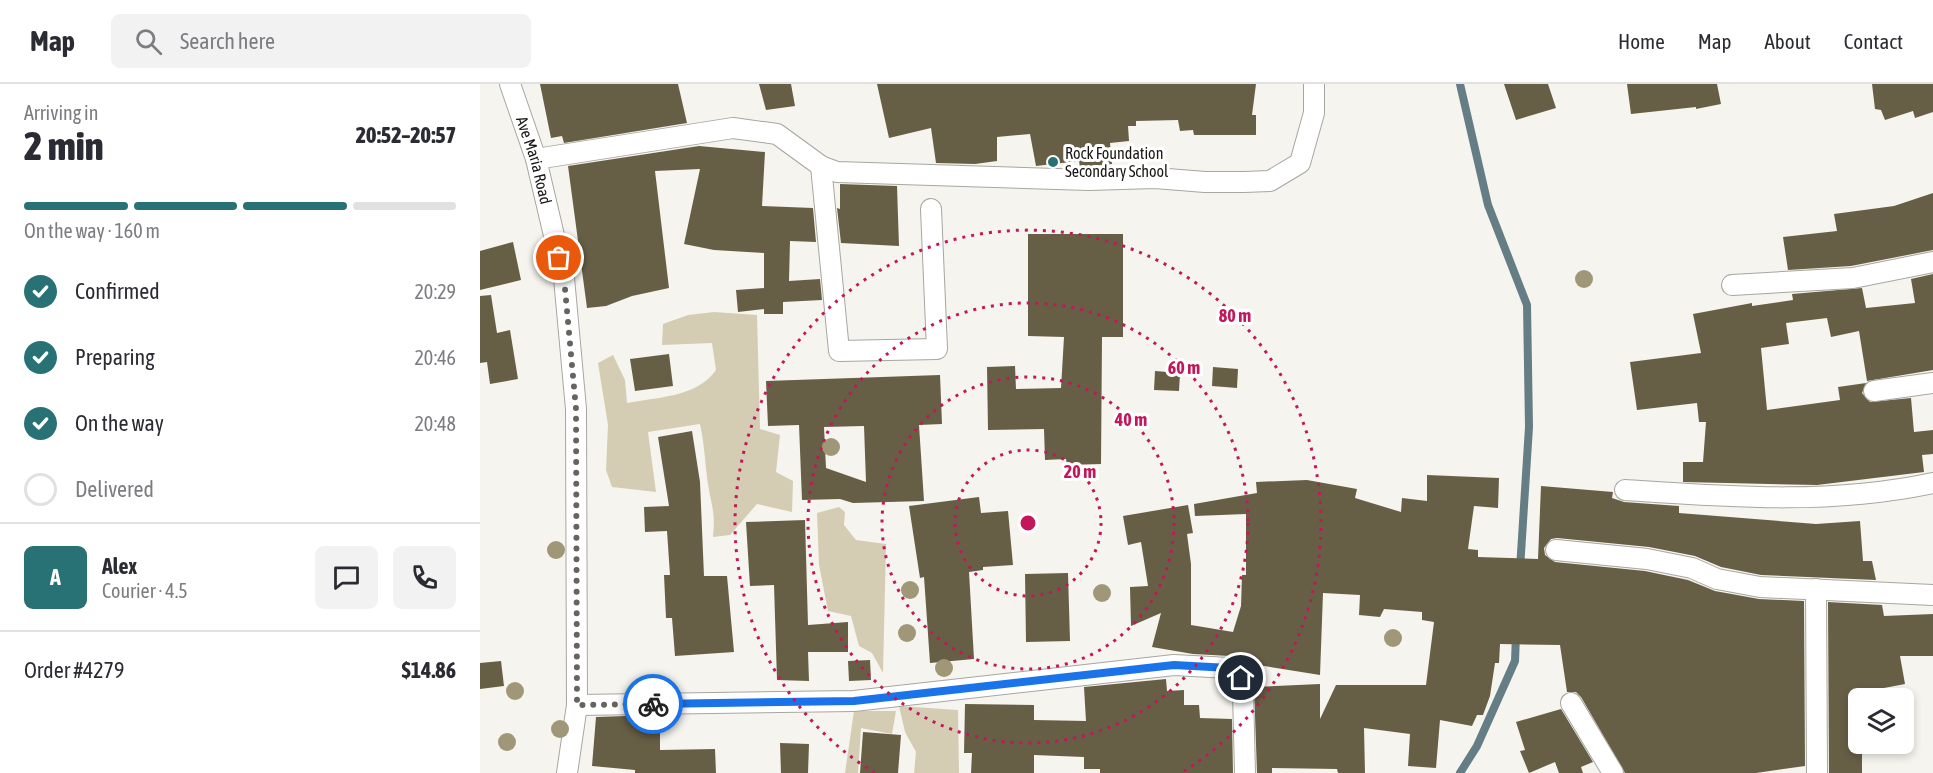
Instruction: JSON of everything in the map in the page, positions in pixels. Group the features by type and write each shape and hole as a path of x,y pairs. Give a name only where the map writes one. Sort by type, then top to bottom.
{"street":[{"name":"Ave Maria Road","path":"510,84 536,159 564,278 576,409 577,705 567,773"},
{"path":"536,159 733,128 777,134 821,166 837,172 1089,180 1155,177 1205,182 1270,181 1300,163 1314,113 1314,84"},
{"path":"821,166 839,351 938,349 931,209"},
{"path":"1732,285 1853,278 1933,262"},
{"path":"1874,391 1933,383"},
{"path":"1625,490 1750,499 1814,499 1873,494 1933,483"},
{"path":"1556,550 1647,559 1692,568 1717,579 1760,587 1933,595"},
{"path":"1816,589 1819,754 1817,773"},
{"path":"577,705 854,701 1174,665 1229,668 1241,678 1244,692 1245,773"},
{"path":"1571,703 1612,773"}],"shaded area":[{"path":"714,312 757,315 760,429 780,435 776,472 793,481 792,512 757,504 730,535 713,537 713,513 700,424 648,432 656,492 612,487 606,470 608,425 598,363 613,355 625,380 627,403 688,391 699,386 716,370 712,343 662,345 663,324 688,315"},
{"path":"839,507 845,512 844,525 856,540 886,544 883,673 872,653 859,646 851,616 828,611 819,565 817,513"},
{"path":"899,706 958,710 959,773 914,773 916,752 905,732"},
{"path":"854,711 896,711 892,734 861,728 858,773 845,773"}],"building":[{"path":"540,84 678,84 687,123 564,143 562,136 551,138"},
{"path":"759,84 791,84 795,106 766,110"},
{"path":"877,84 1256,84 1252,115 1256,115 1256,135 1194,135 1193,130 1180,131 1178,120 1136,121 1136,126 1128,126 1129,141 1110,143 1112,164 1080,167 1079,161 1036,166 1030,134 997,137 997,161 975,164 936,163 931,128 889,138"},
{"path":"1504,84 1548,84 1556,108 1516,120"},
{"path":"1627,84 1717,84 1721,104 1696,109 1696,107 1631,114"},
{"path":"1872,84 1933,84 1933,112 1915,118 1913,111 1885,120 1881,110 1875,109"},
{"path":"699,146 765,152 762,206 813,208 816,242 790,241 789,281 820,279 822,300 783,302 783,314 764,314 764,309 738,312 736,290 764,288 764,253 714,250 684,244 700,169 655,171 669,288 632,296 606,306 587,308 568,166"},
{"path":"840,184 897,186 899,246 841,243 837,208 840,209"},
{"path":"1933,193 1933,250 1851,266 1788,270 1783,237 1837,231 1834,214 1894,206"},
{"path":"1028,234 1123,234 1123,337 1102,337 1101,464 1067,465 1066,459 1045,460 1044,429 988,430 987,367 1015,366 1016,389 1061,388 1064,337 1028,336"},
{"path":"513,242 521,280 480,290 480,251"},
{"path":"1933,274 1933,370 1867,381 1859,331 1831,337 1827,318 1786,323 1789,344 1761,348 1767,410 1840,400 1838,387 1866,383 1862,393 1870,402 1911,398 1914,432 1933,430 1933,454 1922,455 1924,472 1817,485 1683,482 1683,462 1703,462 1706,422 1699,422 1697,403 1637,410 1630,362 1701,353 1693,314 1752,303 1752,306 1793,300 1792,294 1862,288 1866,308 1915,303 1911,279"},
{"path":"491,295 497,333 510,330 518,379 490,384 487,362 480,363 480,296"},
{"path":"669,354 673,386 635,391 630,359"},
{"path":"1213,367 1238,369 1237,388 1212,386"},
{"path":"1155,371 1180,373 1179,391 1154,390"},
{"path":"940,375 942,424 919,425 924,501 853,503 840,499 802,500 799,425 768,426 766,381","holes":["864,426 866,482 826,468 824,427"]},
{"path":"692,431 700,482 704,576 727,576 734,652 675,656 672,618 666,618 664,575 670,575 667,531 645,532 644,507 669,506 658,437"},
{"path":"1427,475 1499,478 1498,508 1474,506 1468,549 1478,550 1478,557 1538,559 1541,486 1613,492 1612,498 1624,502 1679,506 1679,513 1816,524 1860,521 1863,561 1872,561 1876,580 1761,575 1721,567 1695,556 1649,547 1557,538 1551,539 1544,548 1545,555 1555,562 1645,571 1688,580 1715,591 1759,599 1804,601 1805,766 1756,773 1625,773 1581,697 1576,692 1567,692 1560,645 1500,644 1499,663 1495,663 1490,696 1483,715 1477,715 1472,726 1440,720 1436,768 1408,766 1410,734 1364,728 1365,773 1338,773 1337,769 1272,768 1272,773 1257,773 1254,687 1320,684 1320,719 1336,685 1426,685 1434,622 1422,620 1422,612 1384,609 1380,617 1359,615 1360,595 1323,593 1320,675 1240,662 1230,656 1193,654 1152,647 1161,613 1131,626 1130,587 1148,586 1141,542 1128,545 1123,516 1188,505 1193,533 1187,534 1191,564 1191,625 1233,632 1241,606 1242,575 1246,575 1246,514 1195,516 1194,504 1257,493 1256,482 1307,480 1357,489 1355,498 1401,512 1402,498 1427,501"},
{"path":"979,497 981,513 1008,511 1013,565 983,567 983,570 969,572 974,659 930,663 924,577 920,578 909,506"},
{"path":"805,520 808,625 848,622 848,652 808,652 809,681 777,680 774,585 750,586 746,522"},
{"path":"1068,573 1070,641 1026,642 1025,574"},
{"path":"1828,602 1882,605 1884,616 1933,614 1933,656 1900,656 1905,684 1884,688 1848,688 1848,754 1862,754 1862,773 1829,773"},
{"path":"870,660 871,680 849,681 848,661"},
{"path":"501,661 504,686 480,689 480,663"},
{"path":"1166,679 1167,691 1184,690 1184,705 1199,705 1200,718 1232,719 1233,773 1100,773 1100,769 1084,769 1084,757 1034,755 1034,773 971,773 972,753 964,753 965,704 1034,705 1034,720 1086,721 1084,687"},
{"path":"1561,709 1593,762 1581,767 1583,773 1559,773 1555,762 1529,773 1520,751 1525,750 1516,722"},
{"path":"625,716 660,719 660,750 715,749 716,773 635,773 635,770 592,766 596,717"},
{"path":"863,732 901,735 898,773 860,773"},
{"path":"780,743 809,744 808,773 781,773"}],"waterway":[{"path":"1460,84 1488,205 1527,305 1529,427 1520,569"},
{"path":"1460,773 1477,746 1515,661 1516,635"}],"way so far":[{"path":"559,258 564,278 576,409 577,705 653,704"}],"place":[{"name":"Rock Foundation Secondary School","path":"1053,162"}],"route":[{"path":"653,704 854,701 1174,665 1229,668 1241,678"}]}
